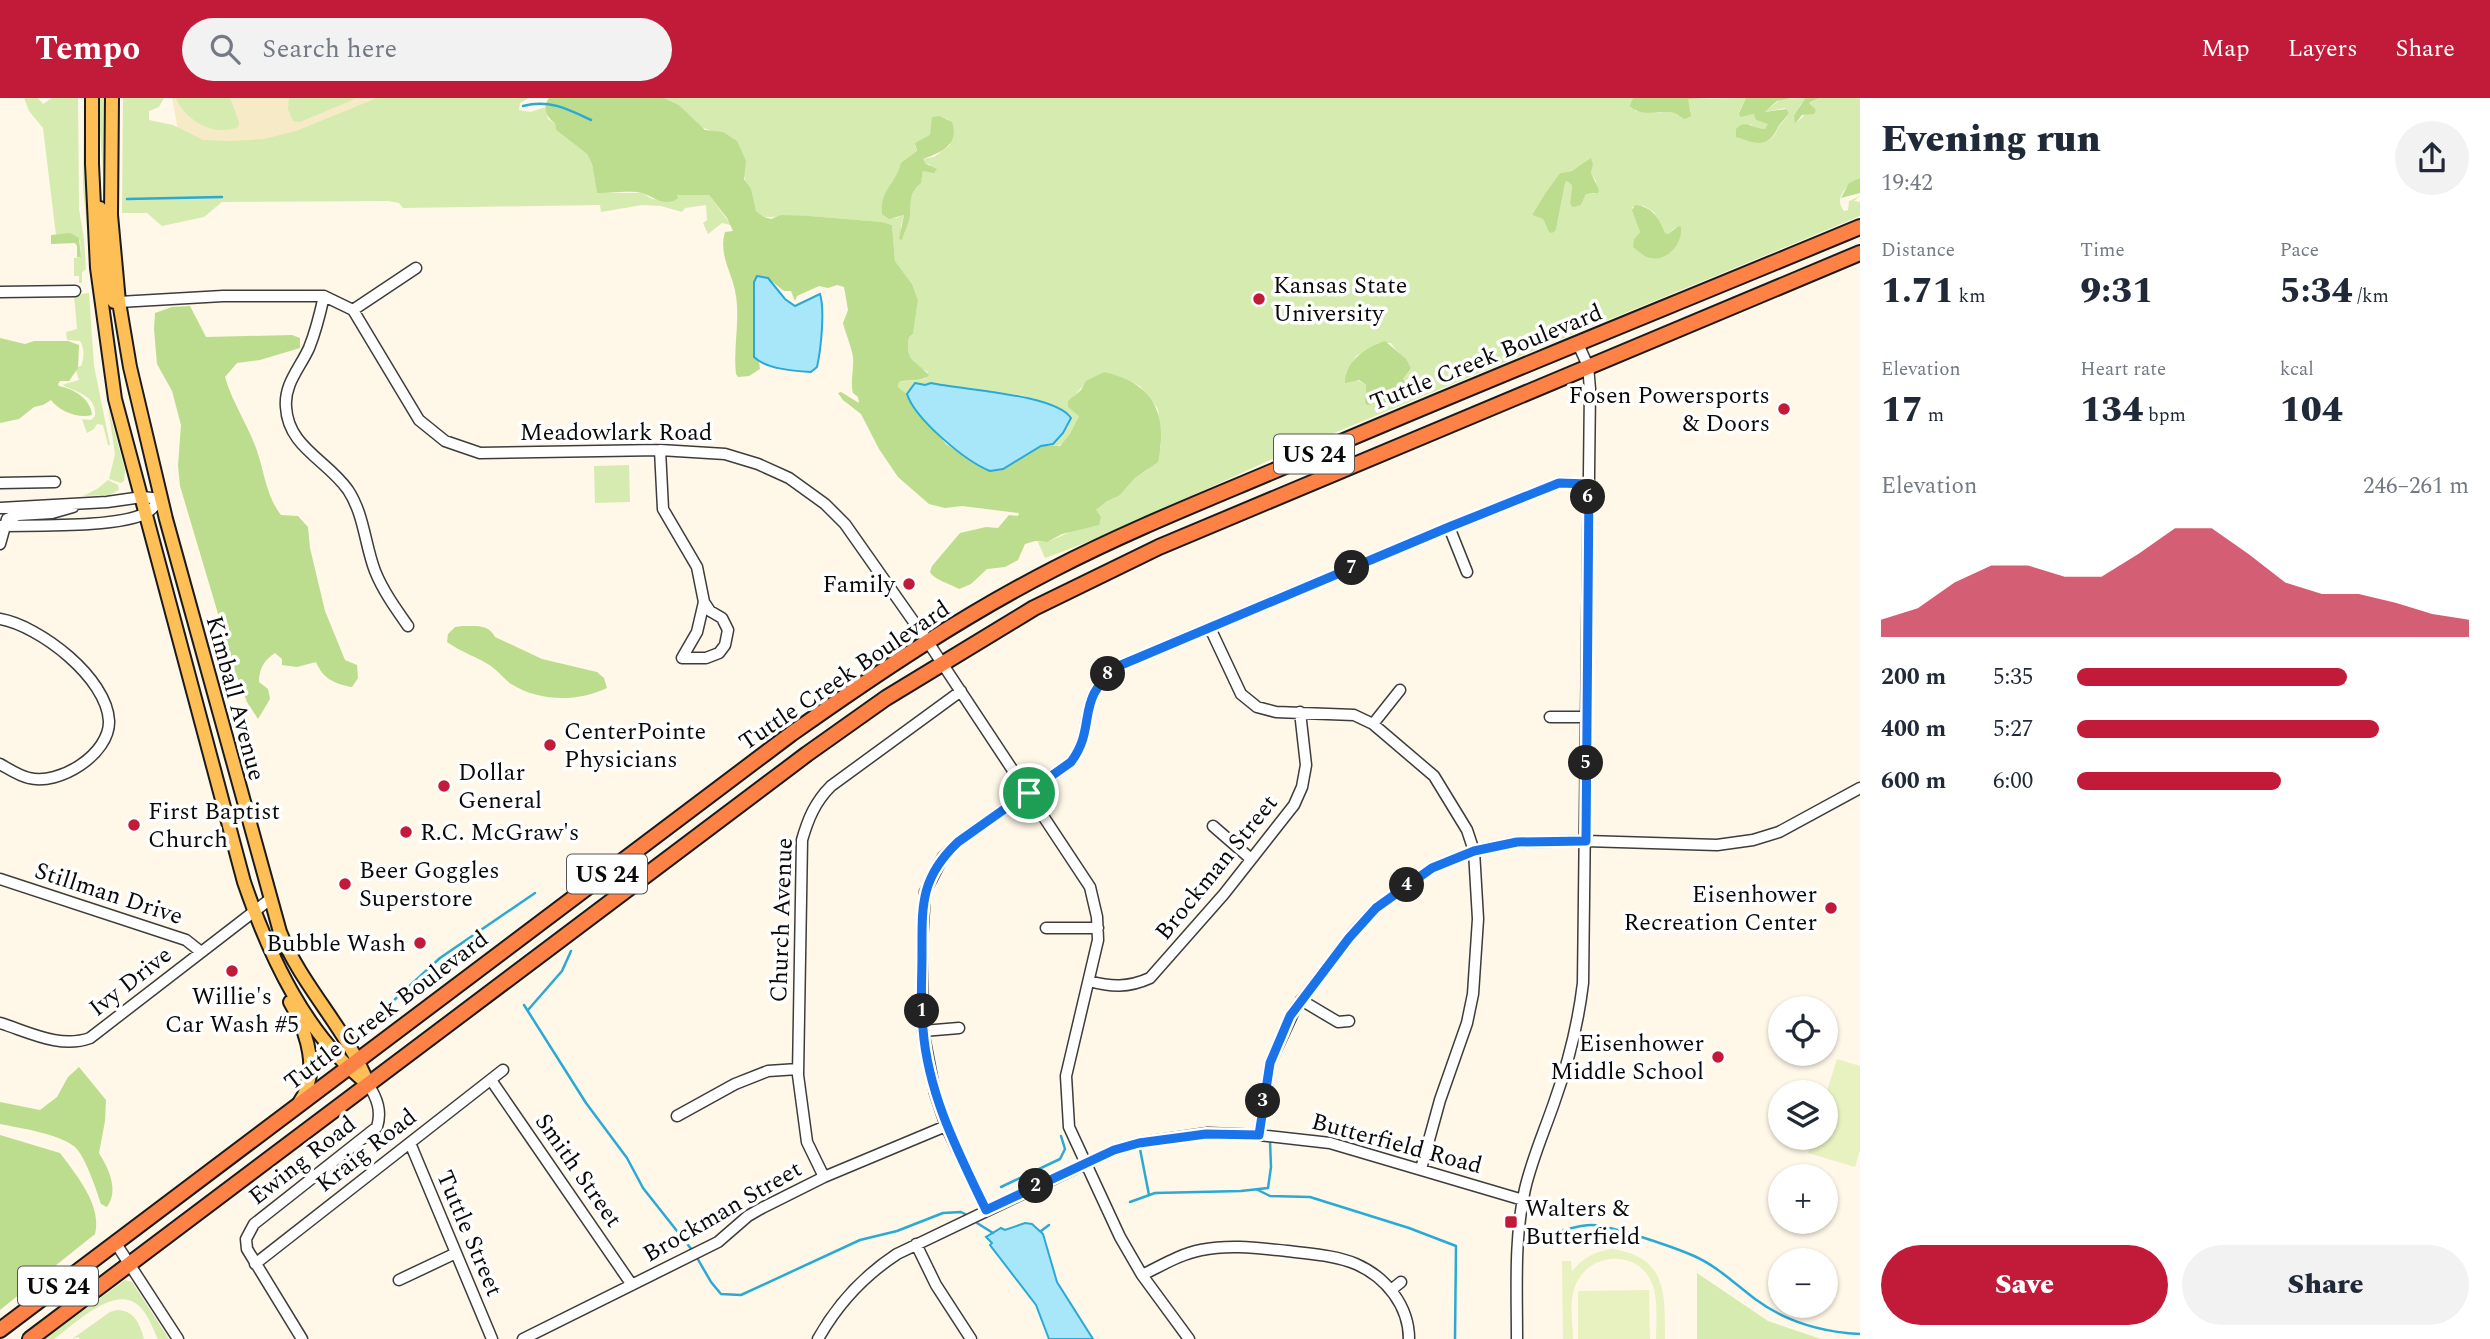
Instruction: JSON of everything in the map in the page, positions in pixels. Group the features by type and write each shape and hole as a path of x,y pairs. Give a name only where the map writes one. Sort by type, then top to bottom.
{"highway":[{"name":"Tuttle Creek Boulevard","path":"0,1330 792,734 870,678 928,642 1053,570 1143,527 1860,227"},
{"name":"Tuttle Creek Boulevard","path":"30,1339 807,754 942,662 1034,608 1159,547 1860,253"}],"main road":[{"name":"Kimball Avenue","path":"92,98 97,268 110,373 125,439 244,882 282,975 319,1032 353,1063"},
{"name":"Kimball Avenue","path":"112,98 111,215 119,302 139,409 161,499 269,901 285,946 368,1084"},
{"path":"92,164 103,227 109,294 114,302 119,302"},
{"path":"282,975 286,995 304,1030 310,1064 310,1080 298,1105"}],"street":[{"path":"119,302 223,296 324,296 352,310 416,268"},
{"path":"0,292 75,291"},
{"path":"324,296 308,349 286,391 286,415 290,429 304,448 330,470 349,492 356,505 374,570 382,588 408,626"},
{"name":"Meadowlark Road","path":"352,310 419,420 445,441 480,453 660,450 725,454 758,464 798,485 825,504 845,524 942,662 1090,887 1098,928 1095,954 1066,1076 1069,1127 1120,1237 1142,1275 1189,1339"},
{"path":"1517,1339 1517,1257 1523,1200 1535,1152 1570,1053 1579,1011 1585,950 1590,389 1587,366 1578,344"},
{"path":"660,450 663,509 697,568 704,602 710,611 722,618 728,630 725,645 719,653 706,659 682,657 699,626 704,602"},
{"path":"0,483 55,482"},
{"path":"986,1210 946,1126 932,1080 923,1031 922,909 932,876 943,857 958,842 1064,768 1077,754 1082,743 1092,694 1107,675 1121,665 1559,483 1589,484"},
{"path":"0,508 142,497 161,499"},
{"path":"2,526 93,523 124,519 146,513 161,499"},
{"path":"0,544 2,526 7,519 18,515 52,513 87,503"},
{"path":"1449,527 1467,572"},
{"path":"0,619 13,621 40,634 76,662 102,698 109,721 103,743 65,776 32,779 0,764"},
{"path":"1210,628 1241,694 1257,707 1276,712 1354,715 1373,724 1434,776 1460,816 1474,851 1478,919 1473,994 1467,1023 1440,1100 1421,1169"},
{"path":"1373,724 1400,690"},
{"name":"Church Avenue","path":"824,1177 807,1142 798,1069 802,839 820,797 831,786 961,691"},
{"name":"Brockman Street","path":"1089,981 1120,987 1136,985 1150,978 1294,805 1302,787 1306,765 1300,712"},
{"path":"1550,717 1586,717"},
{"path":"1259,1135 1270,1063 1290,1016 1353,933 1376,908 1432,868 1474,851 1517,842 1717,845 1753,840 1779,832 1860,788"},
{"path":"1213,826 1251,859"},
{"name":"Stillman Drive","path":"0,879 186,940 201,952"},
{"name":"Ivy Drive","path":"0,1023 60,1042 82,1041 100,1031 269,901"},
{"path":"1046,928 1098,928"},
{"path":"1301,1000 1338,1022 1349,1021"},
{"path":"923,1031 959,1028"},
{"path":"677,1116 735,1084 768,1071 798,1069"},
{"name":"Kraig Road","path":"255,1264 503,1070"},
{"name":"Smith Street","path":"491,1080 632,1285"},
{"name":"Ewing Road","path":"302,1339 255,1264 247,1249 246,1239 254,1224 377,1127 380,1117 377,1099 368,1084"},
{"name":"Brockman Street","path":"523,1339 705,1250 762,1208 824,1177 946,1126"},
{"name":"Butterfield Road","path":"818,1339 834,1314 868,1275 897,1254 1114,1150 1149,1142 1208,1133 1259,1135 1330,1143 1523,1200"},
{"name":"Tuttle Street","path":"410,1143 492,1339"},
{"path":"116,1242 178,1339"},
{"path":"916,1244 936,1285 971,1339"},
{"path":"1142,1275 1179,1257 1225,1246 1344,1260 1370,1272 1391,1290 1403,1309 1409,1339"},
{"path":"399,1280 456,1252"},
{"path":"1391,1290 1401,1282"}],"shaded area":[{"path":"172,98 380,98 191,199"}],"green space":[{"path":"24,98 38,98 43,104 52,98 78,98 79,209 86,269 82,272 82,283 79,283 79,276 74,276 74,258 81,257 80,240 70,234 56,235 43,128 29,111"},
{"path":"84,98 87,98 87,169 84,171 87,177 87,229 83,188"},
{"path":"98,98 107,98 107,190 104,190"},
{"path":"123,98 164,98 159,107 149,111 149,120 173,125 203,140 230,141 264,139 296,131 377,98 529,98 520,103 519,110 531,112 545,107 548,119 555,123 556,130 587,154 592,164 597,193 642,193 652,199 670,201 676,195 709,195 731,225 722,223 708,234 703,223 707,220 706,205 685,208 682,212 661,206 642,205 601,212 600,205 403,208 399,203 388,201 222,202 204,217 162,226 147,213 122,213"},
{"path":"176,98 230,98 239,122 238,127 220,130 202,125 186,114"},
{"path":"289,98 357,98 300,122 293,121 288,109"},
{"path":"549,98 664,98 679,105 705,130 723,132 737,141 746,161 744,179 751,189 756,211 764,217 771,219 781,215 810,216 892,225 895,261 912,284 918,300 908,352 912,360 929,375 923,379 899,382 898,387 907,394 917,411 946,444 978,465 1003,469 1041,446 1060,446 1079,416 1068,407 1068,401 1081,390 1086,381 1104,372 1135,384 1153,403 1161,429 1158,462 1135,478 1119,496 1096,510 1101,517 1099,525 1062,534 1047,542 1025,544 1018,560 1005,567 987,569 971,584 959,589 939,580 930,572 932,566 960,533 986,527 998,528 1009,515 1018,516 1019,513 962,506 945,508 929,504 898,477 879,449 861,414 838,393 841,392 859,403 858,397 853,393 853,357 843,323 848,310 844,287 819,286 797,296 795,301 791,291 784,291 768,279 755,278 754,356 760,369 749,376 738,377 735,364 736,296 723,249 725,232 733,231 727,218 709,195 677,195 678,198 669,202 638,192 597,193 592,164 587,154 556,130 555,123 547,115 545,109"},
{"name":"Kansas State University","path":"664,98 1633,98 1635,111 1671,111 1679,116 1691,111 1688,99 1746,98 1739,112 1740,116 1754,114 1769,124 1765,129 1759,130 1750,124 1738,138 1761,143 1774,135 1789,113 1785,108 1765,112 1781,99 1805,98 1800,105 1795,124 1813,107 1808,104 1819,98 1860,98 1860,178 1846,188 1840,201 1844,211 1848,210 1849,201 1860,196 1854,201 1860,202 1860,216 1298,448 1141,519 1045,558 1038,542 1091,527 1096,510 1119,496 1135,478 1147,470 1161,447 1158,409 1140,386 1104,372 1093,378 1078,391 1068,407 1079,415 1073,430 1067,439 1054,447 1050,445 1064,432 1070,414 1054,405 1021,395 943,386 907,394 898,387 899,382 925,379 928,372 913,362 909,355 909,337 913,334 918,300 912,284 895,261 892,225 810,216 764,217 756,211 744,176 717,133 701,127 679,105","holes":["940,116 949,120 950,145 934,157 923,159 926,164 931,165 923,171 921,182 913,194 909,219 901,240 904,215 896,218 882,214 884,197 917,151 915,146 930,136","1582,165 1593,165 1591,173 1596,181 1595,194 1586,194 1581,205 1573,206 1570,204 1572,185 1568,180 1565,183 1556,230 1547,228 1543,219 1532,215 1560,173 1572,171","1644,206 1654,212 1665,233 1668,234 1676,227 1653,258 1642,254 1634,239 1640,232 1632,207","1379,343 1391,343 1411,368 1403,379 1410,385 1397,399 1372,405 1365,403 1366,385 1346,374 1356,356"]},
{"path":"1633,98 1711,98 1688,99 1691,116 1685,119 1672,112 1649,113 1634,109 1630,106"},
{"path":"1746,98 1791,98 1777,101 1765,112 1786,109 1789,113 1766,142 1756,143 1736,137 1736,129 1743,124 1765,129 1768,124 1756,120 1754,114 1740,117 1739,113"},
{"path":"1805,98 1819,98 1809,103 1816,110 1814,114 1802,115 1795,124 1794,116"},
{"path":"940,116 952,122 953,137 942,151 923,159 926,164 937,169 934,173 923,171 921,183 913,194 902,240 899,239 904,215 889,219 882,214 883,199 901,163 917,151 915,143 930,135 932,117"},
{"path":"1591,158 1591,173 1598,193 1586,194 1581,205 1573,207 1570,204 1572,185 1567,181 1556,230 1549,232 1543,219 1532,215 1560,173 1572,171"},
{"path":"1860,178 1860,193 1841,198 1849,183"},
{"path":"1635,205 1654,214 1665,233 1681,227 1676,246 1667,255 1661,258 1647,257 1633,247 1634,239 1640,232 1632,210"},
{"path":"70,233 79,238 81,257 77,257 75,243 51,244 51,235"},
{"path":"89,293 94,366 110,445 103,425 97,424 87,433 82,419 91,420 95,416 95,409 89,399 62,385 79,380 75,368 81,366 83,347 80,341 67,340 66,332 77,329 74,295"},
{"path":"190,306 206,337 292,335 300,338 300,348 260,360 237,363 225,377 256,448 276,508 281,515 298,516 308,527 310,548 325,611 345,660 357,665 358,678 352,687 330,680 316,662 297,667 282,665 282,659 275,653 265,662 260,673 259,682 268,689 270,699 258,719 247,702 236,674 180,486 178,466 181,425 172,391 157,364 155,313 172,307"},
{"path":"0,338 25,344 34,341 68,341 79,345 78,368 69,381 60,381 58,384 81,396 89,404 92,415 69,413 51,400 34,407 19,419 0,423"},
{"path":"1385,341 1406,359 1411,368 1403,379 1412,388 1397,399 1367,405 1366,385 1359,380 1345,383 1346,375 1358,356"},
{"path":"108,407 125,470 124,481 121,483 109,479 115,454"},
{"path":"629,465 630,502 595,503 594,466"},
{"path":"108,480 118,485 119,490 109,495 83,496 97,489"},
{"path":"455,627 486,628 495,637 542,659 597,672 604,678 607,688 572,698 546,697 522,690 491,666 447,642 448,634"},
{"path":"1838,1059 1860,1066 1860,1150 1855,1167 1808,1153 1809,1150 1838,1150 1838,1080 1830,1080 1835,1066 1838,1066"},
{"path":"79,1067 106,1100 99,1153 109,1173 112,1187 111,1200 107,1207 101,1204 87,1166 75,1147 50,1135 0,1124 0,1102 40,1110 57,1097 68,1077"},
{"path":"0,1135 60,1153 86,1191 95,1212 96,1223 95,1234 0,1310"},
{"path":"1611,1249 1629,1253 1653,1268 1663,1292 1665,1339 1656,1339 1656,1300 1650,1279 1632,1262 1609,1259 1587,1269 1579,1278 1572,1302 1573,1339 1563,1339 1562,1261 1571,1261 1572,1271 1589,1256"},
{"path":"1697,1273 1768,1321 1821,1339 1697,1339"},
{"path":"125,1280 132,1282 169,1339 158,1339 148,1317 139,1306 129,1300 118,1299 83,1316 54,1339 44,1339"},
{"path":"1649,1290 1650,1339 1578,1339 1578,1291"},
{"path":"117,1310 132,1315 144,1339 72,1339 110,1312"}],"water":[{"path":"757,276 768,278 785,299 795,306 820,294 821,340 817,367 811,372 773,367 754,357 754,282"},
{"path":"915,383 931,383 1028,398 1047,403 1071,418 1053,444 1041,446 1003,469 990,471 955,449 930,427 907,394"},
{"path":"1025,1223 1032,1224 1043,1234 1057,1282 1093,1339 1049,1339 1036,1305 986,1237 1001,1228 1005,1230"}],"waterway":[{"path":"523,106 550,104 591,120"},
{"path":"127,199 222,197"},
{"path":"381,1006 392,1002 440,958 535,893"},
{"path":"528,1010 562,971 571,951"},
{"path":"524,1005 586,1103 627,1158 643,1188 692,1250"},
{"path":"1001,1187 1060,1159 1065,1149 1061,1136"},
{"path":"1130,1202 1155,1193 1268,1188 1271,1167 1270,1141"},
{"path":"1140,1149 1149,1195"},
{"path":"1258,1190 1270,1196 1310,1197 1409,1228 1456,1246 1455,1339"},
{"path":"696,1256 721,1294 741,1295 860,1240 897,1231 943,1213 965,1214"},
{"path":"977,1223 993,1233"},
{"path":"1041,1231 1049,1225"},
{"path":"1534,1234 1592,1225 1627,1233 1702,1260 1755,1299 1792,1320 1832,1331 1860,1334"}],"place":[{"name":"Kansas State University","path":"1259,299"},
{"name":"Fosen Powersports & Doors","path":"1784,409"},
{"name":"Family","path":"909,584"},
{"name":"CenterPointe Physicians","path":"550,745"},
{"name":"Dollar General","path":"444,786"},
{"name":"First Baptist Church","path":"134,825"},
{"name":"R.C. McGraw's","path":"406,832"},
{"name":"Beer Goggles Superstore","path":"345,884"},
{"name":"Eisenhower Recreation Center","path":"1831,908"},
{"name":"Bubble Wash","path":"420,943"},
{"name":"Willie's Car Wash #5","path":"232,971"},
{"name":"Eisenhower Middle School","path":"1718,1057"},
{"name":"Walters & Butterfield","path":"1511,1222"}],"route":[{"path":"1559,483 1589,484 1586,841 1517,842 1474,851 1432,868 1376,908 1349,938 1290,1016 1270,1063 1259,1135 1206,1134 1139,1143 1099,1156 986,1210 946,1126 929,1068 922,1014 922,909 925,892 943,857 958,842 1029,793 1064,768 1077,754 1082,743 1092,694 1101,680 1121,665 1559,483"}]}
